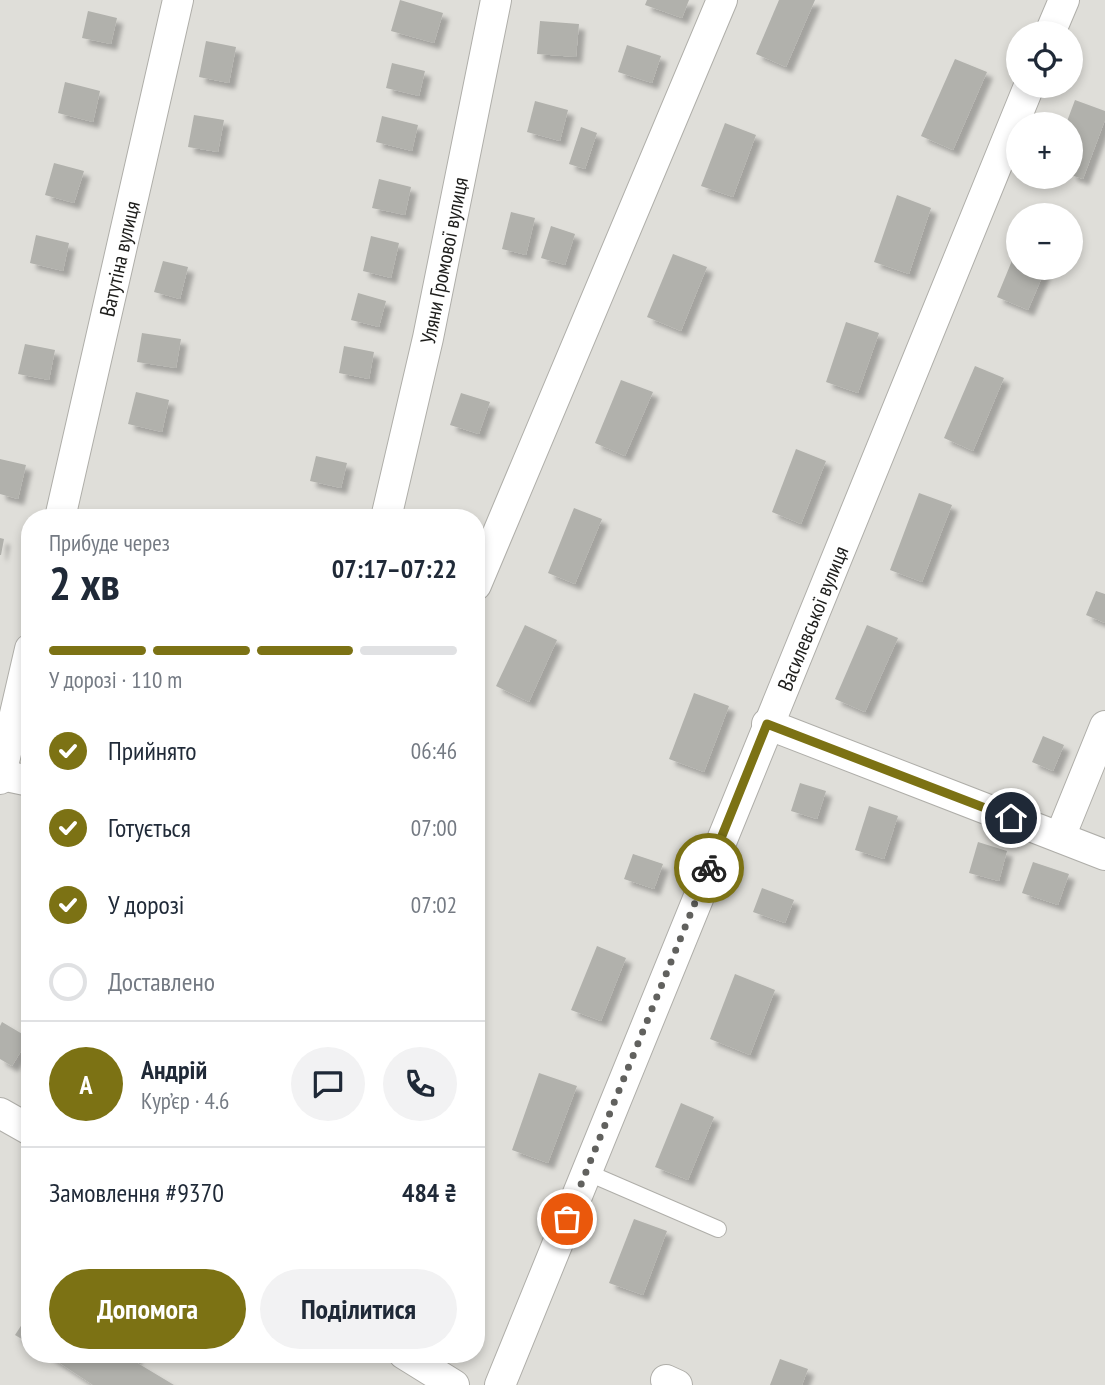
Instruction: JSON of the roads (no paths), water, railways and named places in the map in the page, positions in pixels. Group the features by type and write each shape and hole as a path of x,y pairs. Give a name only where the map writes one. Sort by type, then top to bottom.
{"street":[{"name":"Ватутіна вулиця","path":"62,509 178,0"},
{"name":"Уляни Громової вулиця","path":"388,509 428,338 496,0"},
{"path":"485,564 722,0"},
{"path":"1055,21 1064,0"},
{"name":"Василевської вулиця","path":"500,1385 1024,98"},
{"path":"21,687 0,777 21,780"},
{"path":"767,724 1105,855"},
{"path":"1060,837 1105,726"},
{"path":"0,1113 21,1125"},
{"path":"419,1363 454,1385"}],"lane":[{"path":"586,1172 718,1229"}]}
